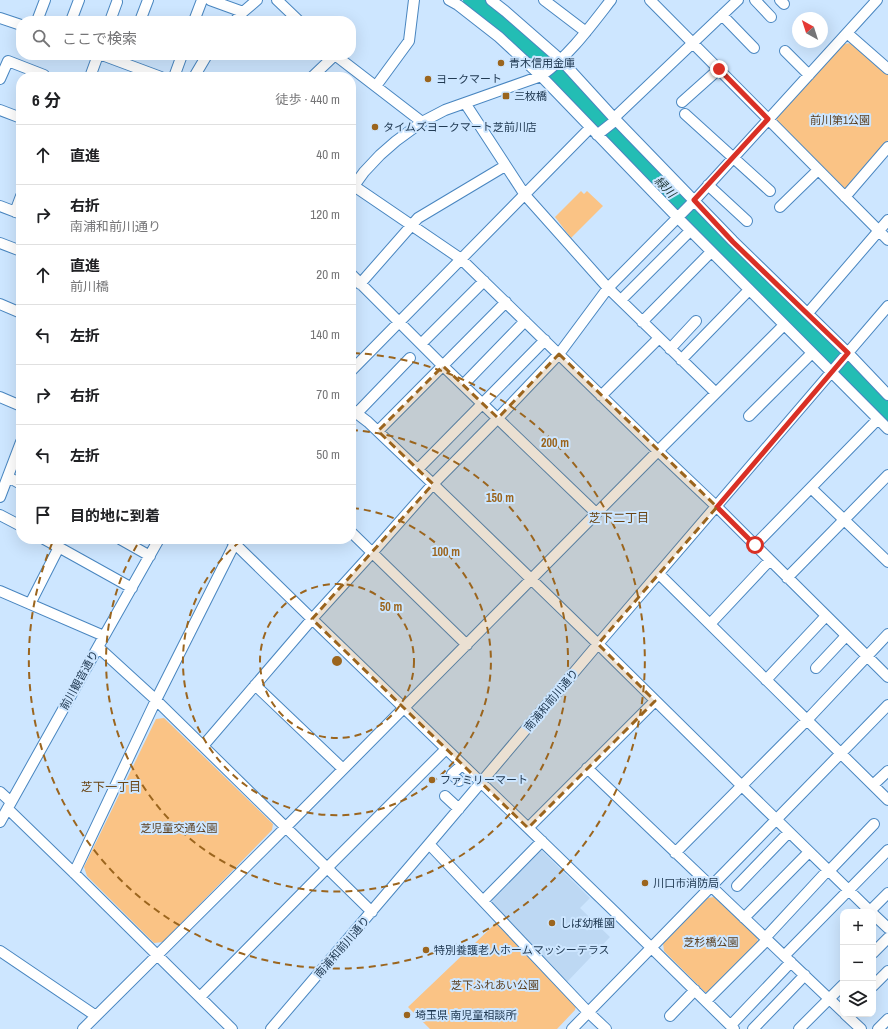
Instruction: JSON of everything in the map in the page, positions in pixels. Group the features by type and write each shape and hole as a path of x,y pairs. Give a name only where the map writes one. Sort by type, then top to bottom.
{"street":[{"path":"39,16 45,0"},
{"path":"73,16 78,0"},
{"path":"142,16 148,0"},
{"path":"196,16 202,0"},
{"path":"210,0 225,3 243,12"},
{"path":"239,16 257,0"},
{"path":"277,0 294,16"},
{"path":"376,86 409,41 414,0"},
{"path":"449,0 499,36 542,74 594,132 690,231 888,429"},
{"path":"490,0 505,11 558,62 733,242 808,314 888,395"},
{"path":"544,0 586,32"},
{"path":"650,0 888,240"},
{"path":"356,366 525,195 594,132 615,119 738,0"},
{"path":"755,0 771,17"},
{"path":"203,746 312,619 433,484 559,354 608,288 708,185 877,0"},
{"path":"356,182 380,155 422,122 465,102 542,74 558,62 586,32 609,1"},
{"path":"112,16 117,2"},
{"path":"722,15 754,48"},
{"path":"0,18 16,23"},
{"path":"848,33 888,69"},
{"path":"785,51 809,75"},
{"path":"92,72 96,60"},
{"path":"127,60 141,72"},
{"path":"176,72 180,60"},
{"path":"197,72 204,60"},
{"path":"317,72 330,60"},
{"path":"342,60 422,122"},
{"path":"0,79 8,61 36,72"},
{"path":"682,102 719,69"},
{"path":"465,102 525,195 608,288 716,393"},
{"path":"0,110 16,116"},
{"path":"686,114 770,191"},
{"path":"845,197 888,147"},
{"path":"360,284 418,218 505,166"},
{"path":"780,207 818,170"},
{"path":"708,185 747,221"},
{"path":"356,190 461,259 717,507 888,677"},
{"path":"0,206 16,212"},
{"path":"808,314 888,220"},
{"path":"621,300 690,231"},
{"path":"0,243 16,249"},
{"path":"642,322 711,252"},
{"path":"356,280 443,366 596,513"},
{"path":"421,344 484,281"},
{"path":"681,360 749,290"},
{"path":"378,431 506,302"},
{"path":"0,304 16,311"},
{"path":"847,355 886,312"},
{"path":"670,349 696,321"},
{"path":"463,385 526,322"},
{"path":"83,1029 784,326"},
{"path":"601,396 659,338"},
{"path":"418,470 545,340"},
{"path":"749,416 812,353"},
{"name":"南浦和前川通り","path":"271,1029 372,912 598,644 847,355"},
{"path":"356,409 410,358"},
{"path":"0,397 16,404"},
{"path":"356,413 378,431 433,484 869,909"},
{"path":"755,545 878,419"},
{"path":"0,494 16,457"},
{"path":"787,578 888,475"},
{"path":"8,477 16,481"},
{"path":"811,488 888,562"},
{"path":"0,515 16,523"},
{"path":"356,537 467,645"},
{"path":"53,544 132,588"},
{"path":"129,544 150,556"},
{"name":"前川観音通り","path":"0,822 157,544"},
{"path":"74,873 232,544"},
{"path":"238,544 312,619 542,841 731,1027 849,890 888,850"},
{"path":"30,604 59,547"},
{"path":"710,624 770,560"},
{"path":"659,574 888,800"},
{"path":"0,590 104,636"},
{"path":"766,680 826,616"},
{"path":"675,853 807,720 888,634"},
{"path":"816,668 846,636"},
{"path":"98,647 156,700 372,912"},
{"path":"255,684 343,769"},
{"path":"528,828 655,701"},
{"path":"572,1029 888,705"},
{"path":"200,997 446,749"},
{"path":"459,781 452,774 462,765"},
{"path":"587,768 840,1009"},
{"path":"873,785 888,770"},
{"path":"0,792 9,805 74,873 232,1029"},
{"path":"444,796 459,809"},
{"path":"706,1001 874,824"},
{"path":"737,886 789,832"},
{"path":"483,901 542,841"},
{"path":"429,844 588,1012 606,1029"},
{"path":"744,918 809,852"},
{"path":"875,909 888,893"},
{"path":"876,916 888,928"},
{"path":"876,950 888,938"},
{"path":"0,951 96,1016"},
{"path":"876,983 888,971"},
{"path":"753,1029 805,975"},
{"path":"800,1029 840,988"},
{"path":"670,1016 695,990"},
{"path":"848,1017 861,1029"},
{"path":"878,1029 888,1019"}],"highlighted area":[{"path":"559,354 717,507 598,644 655,701 528,828 312,619 433,484 378,431 443,366 498,418"}],"shaded area":[{"name":"しば幼稚園","path":"540,849 590,898 580,908 610,937 567,982 488,901"}],"green space":[{"name":"前川第1公園","path":"853,43 888,75 888,140 847,188 841,188 777,125 777,117 843,44"},
{"path":"581,191 584,194 587,191 603,206 571,238 555,217"},
{"name":"芝児童交通公園","path":"164,718 273,824 272,830 163,942 154,943 87,876 84,867 156,719"},
{"name":"芝杉橋公園","path":"714,897 757,937 758,943 710,992 705,992 664,951 663,943 708,898"},
{"name":"芝下ふれあい公園","path":"496,923 576,1006 575,1010 557,1029 430,1029 408,1007"}],"waterway":[{"name":"緑川","path":"472,0 492,15 545,63 701,225 888,412"}],"place":[{"name":"青木信用金庫","path":"501,63"},
{"name":"ヨークマート","path":"428,79"},
{"name":"三枚橋","path":"506,96"},
{"name":"タイムズヨークマート芝前川店","path":"375,127"},
{"name":"ファミリーマート","path":"432,780"},
{"name":"川口市消防局","path":"645,883"},
{"name":"しば幼稚園","path":"552,923"},
{"name":"特別養護老人ホームマッシーテラス","path":"426,950"},
{"name":"埼玉県 南児童相談所","path":"407,1015"}],"district":[{"name":"芝下二丁目","path":"619,518"},
{"name":"芝下一丁目","path":"111,787"}],"route":[{"path":"719,69 768,119 694,200 733,242 848,353 717,507 755,545"}]}
